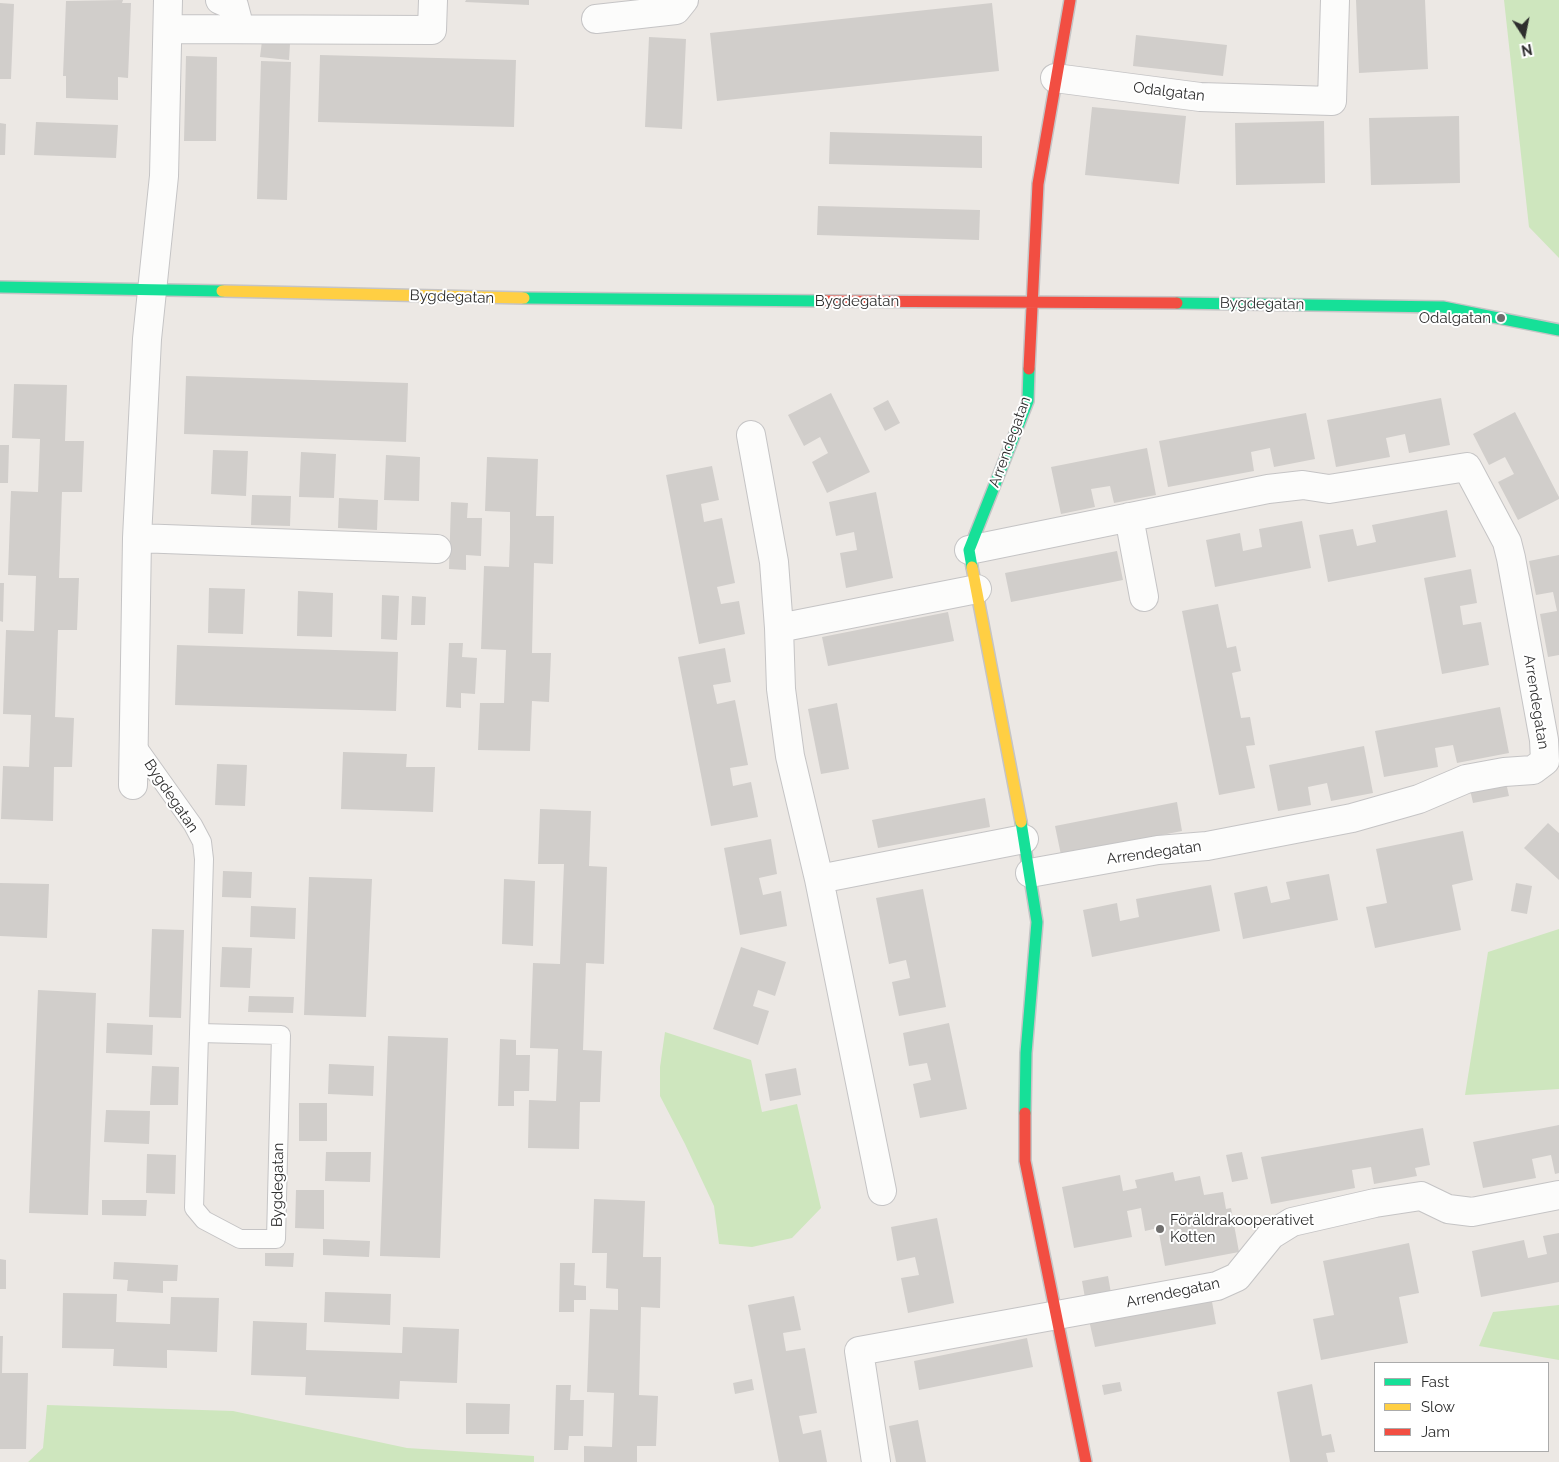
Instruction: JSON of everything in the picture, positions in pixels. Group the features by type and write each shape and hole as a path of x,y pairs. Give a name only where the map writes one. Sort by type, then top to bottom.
{"street":[{"name":"Bygdegatan","path":"133,785 137,538 147,339 164,176 168,0"},
{"path":"220,0 234,6 240,29"},
{"path":"168,29 432,30 433,0"},
{"path":"596,19 676,10 684,0"},
{"path":"1034,301 1038,184 1070,0"},
{"name":"Odalgatan","path":"1056,78 1200,97 1332,100 1335,0"},
{"name":"Bygdegatan","path":"0,288 152,289 664,301 1034,301 1435,307 1559,330"},
{"name":"Arrendegatan","path":"969,550 1028,401 1034,301"},
{"path":"750,435 774,562 781,689 790,756 819,879 882,1192"},
{"name":"Arrendegatan","path":"969,550 1268,489 1303,485 1329,489 1467,467 1507,542 1511,558 1544,740 1544,761 1534,770 1504,772 1466,778 1420,799 1352,818 1207,846 1158,850 1030,873"},
{"path":"1129,517 1144,596"},
{"path":"137,538 438,549"},
{"path":"969,550 1024,839 1037,922 1026,1053 1024,1162 1086,1462"},
{"path":"779,628 977,589"},
{"path":"819,879 1024,839"},
{"name":"Arrendegatan","path":"876,1462 859,1351 1217,1286 1237,1277 1271,1236 1292,1222 1375,1203 1421,1196 1448,1209 1472,1212 1559,1195"}],"lane":[{"name":"Bygdegatan","path":"134,741 193,825 202,842 204,859 199,1033 194,1208 204,1220 240,1238 276,1239 281,1036 199,1033"}],"green space":[{"path":"1504,0 1559,0 1559,258 1529,227"},
{"path":"1559,929 1559,1089 1465,1095 1488,952"},
{"path":"665,1032 751,1060 762,1112 797,1104 821,1208 792,1238 752,1247 719,1244 714,1206 660,1096 660,1067"},
{"path":"1559,1305 1559,1360 1479,1346 1493,1312"},
{"path":"47,1405 233,1411 407,1448 534,1456 534,1462 28,1462 43,1448"}],"building":[{"path":"123,0 122,3 131,3 128,78 118,77 118,100 66,98 66,76 63,76 66,1"},
{"path":"466,0 529,0 529,5 465,2"},
{"path":"1356,0 1425,0 1428,69 1359,73"},
{"path":"0,3 14,4 11,79 0,79"},
{"path":"992,3 999,71 717,101 710,33"},
{"path":"1136,35 1227,45 1223,76 1133,66"},
{"path":"649,37 686,39 682,129 645,127"},
{"path":"262,41 290,44 289,60 260,57"},
{"path":"320,55 516,60 514,127 318,122"},
{"path":"186,56 217,57 216,141 184,141"},
{"path":"261,61 291,62 287,200 257,199"},
{"path":"1092,107 1186,116 1179,184 1085,175"},
{"path":"1459,116 1460,183 1371,185 1369,118"},
{"path":"1324,121 1325,183 1236,185 1235,123"},
{"path":"36,122 118,125 116,158 34,155"},
{"path":"0,123 6,124 5,155 0,155"},
{"path":"830,132 982,136 982,168 829,164"},
{"path":"818,206 980,210 979,240 817,235"},
{"path":"186,376 408,383 406,442 184,434"},
{"path":"14,384 67,385 65,441 84,441 82,492 62,492 59,578 79,578 77,630 58,630 55,717 74,718 72,767 54,767 53,821 1,819 3,766 29,767 31,715 3,714 6,630 34,631 36,576 8,575 11,491 38,492 40,439 12,438"},
{"path":"831,393 870,472 827,493 812,462 828,453 820,437 804,446 788,415"},
{"path":"1441,398 1450,445 1409,453 1405,434 1386,438 1390,457 1336,467 1327,420"},
{"path":"888,400 900,423 885,431 873,408"},
{"path":"1515,412 1559,497 1559,499 1518,520 1498,482 1514,474 1505,457 1489,465 1473,434"},
{"path":"1306,413 1315,459 1274,467 1270,448 1251,452 1254,471 1168,487 1159,441"},
{"path":"0,445 9,445 8,483 0,483"},
{"path":"1147,448 1156,495 1114,503 1110,486 1091,489 1095,507 1061,514 1051,467"},
{"path":"213,450 248,451 246,496 211,494"},
{"path":"301,452 336,454 334,498 299,497"},
{"path":"386,455 420,457 419,501 384,500"},
{"path":"487,457 538,459 536,516 554,516 553,564 534,563 532,653 551,653 549,702 532,701 530,751 478,750 480,703 504,703 506,650 481,649 484,566 509,567 510,540 510,512 485,511"},
{"path":"712,466 719,500 701,504 704,522 722,518 735,583 717,587 721,604 739,601 745,634 699,644 666,475"},
{"path":"876,492 893,578 846,588 840,553 857,550 854,532 836,536 829,502"},
{"path":"252,495 291,496 290,526 251,525"},
{"path":"339,498 378,500 377,530 338,528"},
{"path":"451,502 468,503 467,518 482,518 481,556 466,555 466,570 449,569"},
{"path":"1447,510 1456,557 1328,582 1319,535 1353,529 1357,546 1376,542 1372,525"},
{"path":"1302,521 1311,568 1215,587 1206,540 1240,533 1243,551 1262,547 1259,529"},
{"path":"1117,551 1123,580 1011,602 1005,573"},
{"path":"1559,555 1559,655 1548,657 1540,614 1557,611 1553,592 1536,595 1529,561"},
{"path":"1471,569 1477,603 1460,606 1463,625 1481,622 1489,665 1442,674 1424,578"},
{"path":"0,583 4,583 3,622 0,621"},
{"path":"209,588 245,589 243,634 208,633"},
{"path":"298,591 333,593 332,637 297,636"},
{"path":"382,595 399,596 397,640 381,639"},
{"path":"412,596 426,597 425,625 411,625"},
{"path":"1218,604 1227,648 1236,646 1241,671 1232,673 1241,718 1250,717 1255,745 1246,746 1255,788 1219,795 1182,611"},
{"path":"948,612 954,641 828,666 822,637"},
{"path":"449,643 463,643 462,657 477,658 475,694 461,693 461,708 446,707"},
{"path":"177,645 398,652 396,711 175,705"},
{"path":"725,648 731,682 713,685 717,704 735,700 748,765 730,768 733,786 751,782 758,817 711,826 678,657"},
{"path":"837,703 849,769 821,774 808,709"},
{"path":"1500,707 1509,753 1457,763 1453,745 1435,748 1438,767 1384,777 1375,731"},
{"path":"1364,746 1373,793 1331,801 1327,783 1308,787 1311,805 1278,811 1269,765"},
{"path":"343,752 407,754 406,767 435,767 433,812 341,809"},
{"path":"217,764 247,765 245,806 215,805"},
{"path":"1505,778 1509,796 1473,803 1469,785"},
{"path":"985,798 990,827 878,848 872,820"},
{"path":"1177,802 1182,831 1061,855 1055,826"},
{"path":"540,809 591,811 589,866 607,867 604,964 586,963 583,1050 602,1051 600,1102 580,1102 579,1149 528,1148 529,1100 556,1101 558,1049 530,1048 533,963 560,964 564,864 538,864"},
{"path":"1548,823 1559,833 1559,880 1524,848"},
{"path":"1463,831 1473,880 1452,885 1461,930 1375,948 1366,907 1387,903 1376,849"},
{"path":"771,839 777,874 759,878 763,895 781,891 787,926 740,935 724,848"},
{"path":"223,871 252,872 251,898 222,897"},
{"path":"1329,874 1338,920 1243,939 1234,893 1267,886 1271,903 1290,899 1286,882"},
{"path":"309,877 372,879 366,1017 304,1015"},
{"path":"504,879 535,881 533,946 502,944"},
{"path":"0,883 49,884 47,938 0,936"},
{"path":"1516,883 1532,886 1527,914 1511,911"},
{"path":"1211,885 1220,931 1092,957 1083,910 1117,903 1120,921 1139,917 1136,899"},
{"path":"923,889 946,1007 899,1016 892,982 910,978 906,960 889,964 876,898"},
{"path":"251,906 296,908 295,939 250,937"},
{"path":"152,929 184,930 181,1018 149,1017"},
{"path":"222,947 252,948 250,988 220,987"},
{"path":"741,947 786,962 775,996 758,990 753,1006 769,1011 758,1045 713,1029"},
{"path":"38,990 96,993 88,1215 29,1213"},
{"path":"249,996 294,997 293,1013 248,1012"},
{"path":"107,1023 153,1025 152,1055 106,1053"},
{"path":"949,1023 967,1109 920,1118 913,1084 931,1080 927,1063 909,1066 903,1033"},
{"path":"388,1036 448,1038 440,1258 380,1256"},
{"path":"500,1039 516,1040 516,1055 530,1055 529,1091 514,1091 514,1106 498,1106"},
{"path":"329,1064 374,1066 373,1096 328,1094"},
{"path":"152,1066 179,1067 178,1105 150,1105"},
{"path":"796,1068 801,1095 770,1101 765,1074"},
{"path":"299,1103 327,1103 327,1141 299,1141"},
{"path":"106,1110 150,1111 149,1144 104,1142"},
{"path":"1559,1125 1559,1173 1555,1174 1551,1155 1532,1159 1536,1178 1483,1188 1473,1142"},
{"path":"1423,1128 1430,1165 1415,1168 1417,1176 1374,1184 1371,1167 1352,1170 1355,1188 1271,1204 1261,1157"},
{"path":"326,1152 371,1152 370,1182 325,1181"},
{"path":"1242,1152 1248,1179 1232,1182 1226,1155"},
{"path":"147,1154 176,1155 175,1194 146,1193"},
{"path":"1173,1172 1175,1181 1200,1176 1204,1195 1223,1192 1226,1209 1231,1208 1239,1252 1165,1266 1158,1228 1145,1231 1141,1208 1127,1211 1132,1237 1074,1248 1062,1187 1120,1175 1123,1191 1137,1188 1135,1180"},
{"path":"296,1190 324,1190 324,1229 295,1228"},
{"path":"594,1199 645,1201 643,1257 661,1257 660,1308 641,1307 639,1395 658,1396 656,1446 637,1446 637,1462 584,1462 584,1446 612,1447 614,1393 587,1392 590,1309 618,1310 618,1289 606,1288 607,1253 592,1253"},
{"path":"102,1200 147,1200 146,1216 102,1215"},
{"path":"937,1218 954,1303 908,1313 901,1278 919,1275 915,1257 897,1261 891,1227"},
{"path":"1559,1233 1559,1282 1481,1297 1472,1251 1524,1240 1528,1258 1547,1254 1543,1236"},
{"path":"323,1239 370,1241 369,1257 323,1255"},
{"path":"1409,1243 1419,1293 1399,1297 1408,1343 1321,1360 1313,1319 1334,1315 1323,1261"},
{"path":"265,1253 294,1253 293,1267 265,1266"},
{"path":"0,1259 6,1260 6,1289 0,1289"},
{"path":"114,1262 178,1265 177,1281 163,1281 163,1293 127,1291 128,1280 113,1279"},
{"path":"560,1263 575,1263 574,1285 586,1286 586,1300 574,1300 574,1312 559,1312"},
{"path":"1108,1276 1111,1293 1085,1298 1082,1281"},
{"path":"325,1292 391,1294 390,1325 324,1322"},
{"path":"63,1293 117,1294 116,1322 170,1324 171,1297 219,1298 217,1352 167,1350 167,1368 113,1366 114,1349 62,1348"},
{"path":"794,1296 801,1330 783,1333 786,1351 805,1348 817,1413 799,1416 803,1434 821,1430 827,1462 779,1462 748,1305"},
{"path":"1211,1296 1216,1324 1095,1347 1089,1320"},
{"path":"253,1321 307,1323 306,1350 402,1353 403,1327 459,1329 457,1383 400,1381 399,1399 305,1395 306,1377 251,1375"},
{"path":"0,1336 3,1336 2,1373 28,1373 26,1449 0,1449"},
{"path":"1027,1338 1033,1367 919,1390 914,1361"},
{"path":"752,1379 754,1390 735,1394 733,1383"},
{"path":"1120,1382 1122,1391 1104,1395 1102,1385"},
{"path":"1312,1384 1322,1436 1331,1434 1335,1452 1326,1453 1328,1462 1290,1462 1277,1392"},
{"path":"556,1385 571,1385 570,1400 584,1400 583,1436 569,1436 568,1450 554,1450"},
{"path":"466,1403 510,1404 509,1434 466,1434"},
{"path":"918,1420 926,1462 896,1462 889,1426"}],"traffic: fast":[{"path":"0,287 222,291"},
{"path":"524,298 824,301"},
{"path":"1177,303 1443,307 1559,330"},
{"path":"972,567 969,550 1028,401 1029,369"},
{"path":"1021,822 1037,922 1026,1053 1025,1113"}],"traffic: slow":[{"path":"222,291 524,298"},
{"path":"972,567 1021,822"}],"traffic: jam":[{"path":"1029,369 1038,184 1070,0"},
{"path":"824,301 1177,303"},
{"path":"1025,1113 1025,1161 1086,1462"}],"place":[{"name":"Odalgatan","path":"1501,318"},
{"name":"Föräldrakooperativet Kotten","path":"1160,1229"}]}
